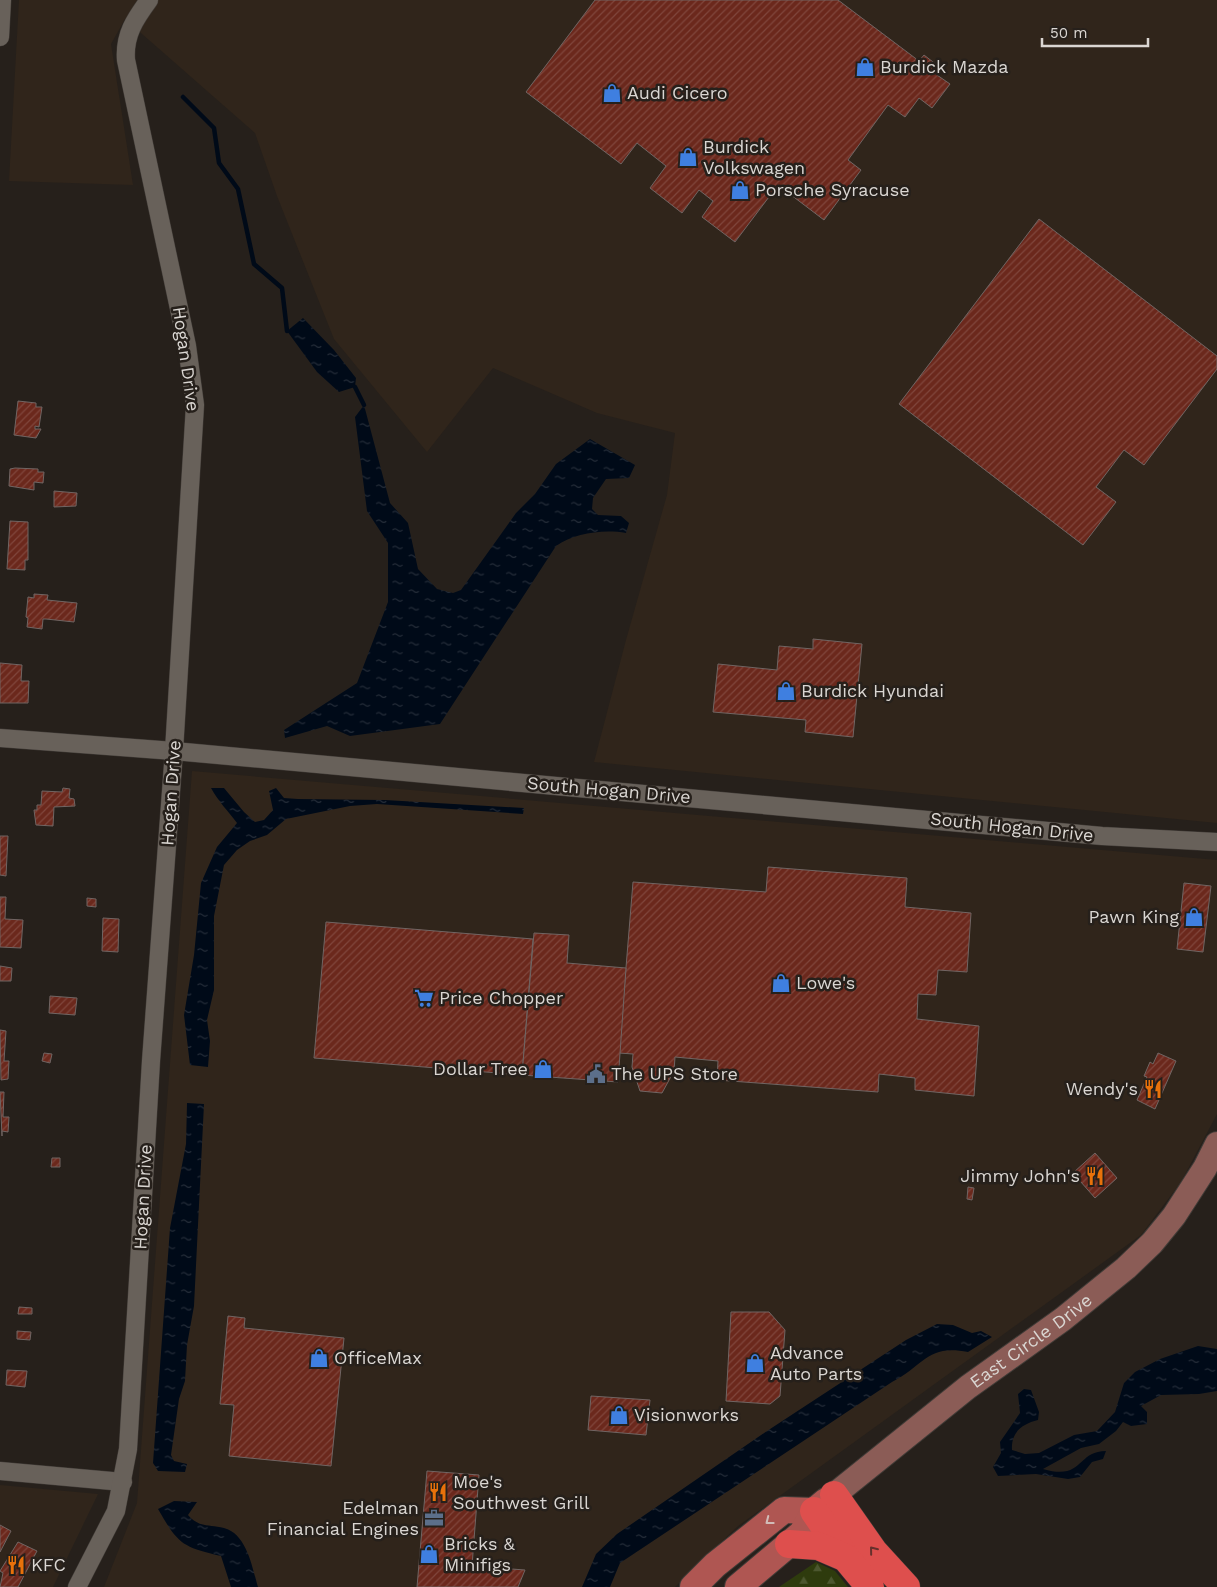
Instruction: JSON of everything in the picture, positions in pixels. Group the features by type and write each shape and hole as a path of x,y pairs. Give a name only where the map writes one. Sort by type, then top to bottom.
{"highway":[{"path":"824,1503 846,1558 870,1587"},
{"path":"824,1503 874,1552 906,1587"},
{"path":"789,1544 818,1546 846,1558"}],"main road":[{"name":"East Circle Drive","path":"738,1587 802,1533 824,1503"},
{"path":"694,1587 715,1565 784,1510 824,1503"}],"street":[{"name":"Hogan Drive","path":"77,1587 116,1511 128,1449 151,1061 174,751 195,405 187,346 126,60 127,38 136,17 149,0"},
{"path":"0,37 1,3"},
{"name":"South Hogan Drive","path":"0,738 174,751 1102,836 1217,842"},
{"name":"East Circle Drive","path":"824,1503 968,1387 1062,1319 1126,1268 1152,1243 1174,1216 1205,1168 1217,1144"},
{"path":"0,1471 123,1482"}],"shaded area":[{"path":"19,0 1217,0 1217,823 594,762 667,495 675,433 597,413 493,368 427,452 334,339 277,196 255,133 125,19 111,44 133,185 9,181"},
{"path":"192,771 1217,860 1217,1114 1181,1182 1141,1235 738,1526 675,1587 104,1587 137,1503"},
{"path":"0,1485 98,1494 53,1587 0,1587"}],"green space":[{"path":"816,1562 835,1571 848,1587 779,1587"}],"water":[{"path":"303,318 334,350 356,378 355,387 339,392 317,372 287,331"},
{"path":"364,405 390,503 408,523 418,569 437,589 453,593 461,590 516,513 535,494 556,464 590,439 635,465 629,478 606,479 593,498 592,509 598,515 621,516 629,523 626,533 590,533 572,538 556,546 440,724 350,736 327,726 285,738 284,730 357,683 388,602 388,543 367,511 355,417"},
{"path":"211,788 224,788 255,822 264,820 273,810 269,791 276,788 284,798 385,800 524,808 523,814 377,804 350,806 286,819 267,835 250,841 237,850 224,865 214,916 214,990 207,1020 210,1041 208,1067 190,1065 184,1015 194,955 201,883 217,847 237,823"},
{"path":"187,1103 204,1104 194,1306 187,1345 185,1381 179,1399 171,1455 174,1461 187,1464 185,1472 158,1471 153,1463 170,1228 186,1144"},
{"path":"937,1324 953,1325 972,1333 981,1331 992,1337 968,1352 954,1350 935,1353 620,1563 610,1587 582,1587 596,1554 617,1534 767,1431 906,1340"},
{"path":"1198,1346 1217,1349 1217,1391 1199,1394 1161,1395 1141,1406 1147,1412 1147,1424 1131,1426 1123,1422 1116,1431 1099,1444 1081,1448 1043,1469 1056,1472 1073,1469 1096,1452 1106,1451 1103,1459 1092,1462 1080,1477 1068,1479 1036,1474 998,1476 993,1467 1001,1453 1000,1442 1020,1413 1018,1394 1024,1389 1031,1390 1039,1412 1038,1420 1027,1424 1019,1430 1013,1438 1012,1450 1025,1454 1039,1453 1074,1435 1097,1431 1115,1412 1124,1383 1135,1372 1160,1359"},
{"path":"174,1501 197,1502 188,1515 192,1519 200,1524 232,1531 238,1537 251,1561 258,1587 231,1587 221,1556 198,1550 176,1537 158,1509"}],"building":[{"path":"595,0 838,0 919,61 924,55 942,69 937,75 950,84 932,108 919,98 905,117 888,105 848,160 861,170 824,220 778,185 735,242 702,217 713,201 699,190 682,213 650,188 666,166 637,143 621,164 526,92"},
{"path":"1039,219 1217,356 1217,369 1144,465 1124,450 1096,487 1116,502 1083,545 899,404"},
{"path":"18,401 36,403 36,407 42,407 39,427 35,426 35,429 41,429 36,438 14,435"},
{"path":"10,469 38,469 38,472 44,472 43,483 34,482 34,490 9,486"},
{"path":"54,491 77,493 76,506 54,507"},
{"path":"10,521 28,522 28,560 25,560 25,570 7,569"},
{"path":"34,594 48,595 47,600 77,603 74,622 43,619 42,629 27,627 28,597 34,598"},
{"name":"Burdick Hyundai","path":"813,639 862,644 853,737 805,732 806,720 713,712 718,664 777,670 779,646 813,649"},
{"path":"0,663 22,665 21,681 29,681 28,703 0,703"},
{"path":"63,788 70,789 69,798 74,799 75,806 54,807 53,826 36,825 34,810 37,810 37,805 41,805 42,791 62,792"},
{"path":"0,836 8,836 6,876 0,875"},
{"name":"Lowe's","path":"768,867 907,878 905,907 971,913 967,972 938,970 936,995 918,994 917,1019 979,1026 974,1096 915,1090 915,1078 879,1074 878,1092 717,1080 718,1061 675,1057 674,1071 662,1093 640,1091 632,1067 633,1054 619,1053 633,882 766,892"},
{"name":"Pawn King","path":"1184,883 1211,886 1203,952 1177,949"},
{"path":"0,897 6,897 5,919 23,920 21,948 0,947"},
{"path":"87,898 96,899 96,907 87,906"},
{"path":"103,918 119,919 118,952 102,951"},
{"name":"Price Chopper","path":"326,922 533,939 522,1075 314,1058"},
{"path":"534,933 569,935 567,963 626,968 618,1082 522,1075"},
{"path":"0,966 12,968 11,981 0,981"},
{"path":"50,996 77,998 75,1015 49,1013"},
{"path":"0,1030 6,1031 4,1061 9,1061 8,1079 1,1080"},
{"path":"44,1053 52,1054 50,1063 42,1061"},
{"name":"Wendy's","path":"1158,1053 1176,1061 1155,1109 1137,1100 1147,1077 1144,1076 1150,1062 1153,1064"},
{"path":"0,1092 4,1092 3,1117 9,1117 8,1132 2,1131 2,1136"},
{"name":"Jimmy John's","path":"1095,1153 1117,1178 1095,1198 1073,1173"},
{"path":"52,1158 60,1158 60,1167 51,1167"},
{"path":"968,1187 974,1188 972,1200 967,1199"},
{"path":"19,1307 32,1308 32,1314 18,1314"},
{"name":"Advance Auto Parts","path":"731,1312 769,1312 785,1330 780,1396 770,1404 726,1401"},
{"path":"228,1316 245,1318 244,1328 344,1338 331,1466 229,1456 234,1405 220,1404"},
{"path":"17,1331 31,1332 30,1340 17,1339"},
{"path":"7,1370 27,1371 25,1387 6,1385"},
{"name":"Visionworks","path":"591,1396 650,1400 646,1435 588,1430"},
{"path":"427,1471 479,1475 472,1566 525,1570 518,1587 417,1587"},
{"path":"0,1525 11,1531 0,1552"},
{"name":"KFC","path":"18,1542 37,1551 18,1587 0,1587 3,1573 0,1571"}],"waterway":[{"path":"183,97 214,128 219,163 238,189 254,264 282,288 287,331"},
{"path":"355,387 364,405"}],"place":[{"name":"Burdick Mazda","path":"865,67"},
{"name":"Audi Cicero","path":"612,93"},
{"name":"Burdick Volkswagen","path":"688,157"},
{"name":"Porsche Syracuse","path":"740,190"},
{"name":"Burdick Hyundai","path":"786,691"},
{"name":"Pawn King","path":"1194,917"},
{"name":"Lowe's","path":"781,983"},
{"name":"Price Chopper","path":"424,998"},
{"name":"Dollar Tree","path":"543,1069"},
{"name":"The UPS Store","path":"596,1074"},
{"name":"Wendy's","path":"1153,1089"},
{"name":"Jimmy John's","path":"1095,1176"},
{"name":"OfficeMax","path":"319,1358"},
{"name":"Advance Auto Parts","path":"755,1363"},
{"name":"Visionworks","path":"619,1415"},
{"name":"Moe's Southwest Grill","path":"438,1492"},
{"name":"Edelman Financial Engines","path":"434,1518"},
{"name":"Bricks & Minifigs","path":"429,1554"},
{"name":"KFC","path":"16,1565"}]}
